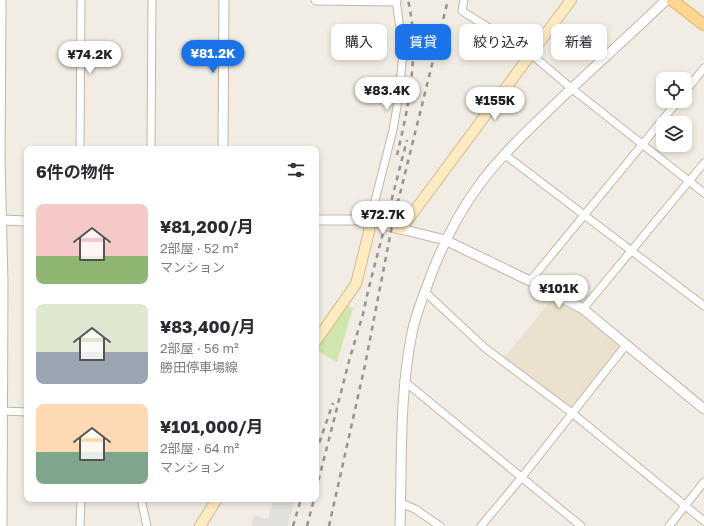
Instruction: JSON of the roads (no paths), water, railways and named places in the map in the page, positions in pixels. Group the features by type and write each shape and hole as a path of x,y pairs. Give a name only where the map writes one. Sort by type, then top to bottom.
{"main road":[{"path":"672,0 704,25"},
{"path":"543,37 568,1"},
{"path":"319,337 356,284 369,232 370,220 401,229 527,60"},
{"path":"200,526 215,502"}],"street":[{"path":"1,0 0,220 2,526"},
{"path":"80,146 81,0"},
{"path":"150,146 152,0"},
{"path":"223,146 224,0"},
{"path":"316,0 396,1 402,36 403,53 399,95 393,130 370,220 319,220"},
{"path":"464,0 462,11 483,24"},
{"path":"400,526 404,381 412,332 425,292 445,240 481,182 504,154 666,0"},
{"path":"538,60 704,193"},
{"path":"692,83 704,68"},
{"path":"530,282 672,108"},
{"path":"504,154 704,306"},
{"path":"583,310 704,163"},
{"path":"0,220 24,220"},
{"path":"401,229 445,240 583,310 704,409"},
{"path":"425,292 484,348 572,413 704,521"},
{"path":"481,526 522,477 626,345"},
{"path":"404,381 581,526"},
{"path":"1,411 24,412"},
{"path":"669,526 704,482"},
{"path":"80,526 81,502"},
{"path":"142,502 147,526"},
{"path":"401,503 415,509 440,526"}],"railway":[{"path":"397,155 412,78 413,39 408,0"},
{"path":"329,526 365,365 392,226 448,0"},
{"path":"319,478 349,361 363,314 407,140"},
{"path":"319,443 333,403"},
{"path":"293,526 300,502"},
{"path":"307,526 313,502"}]}
